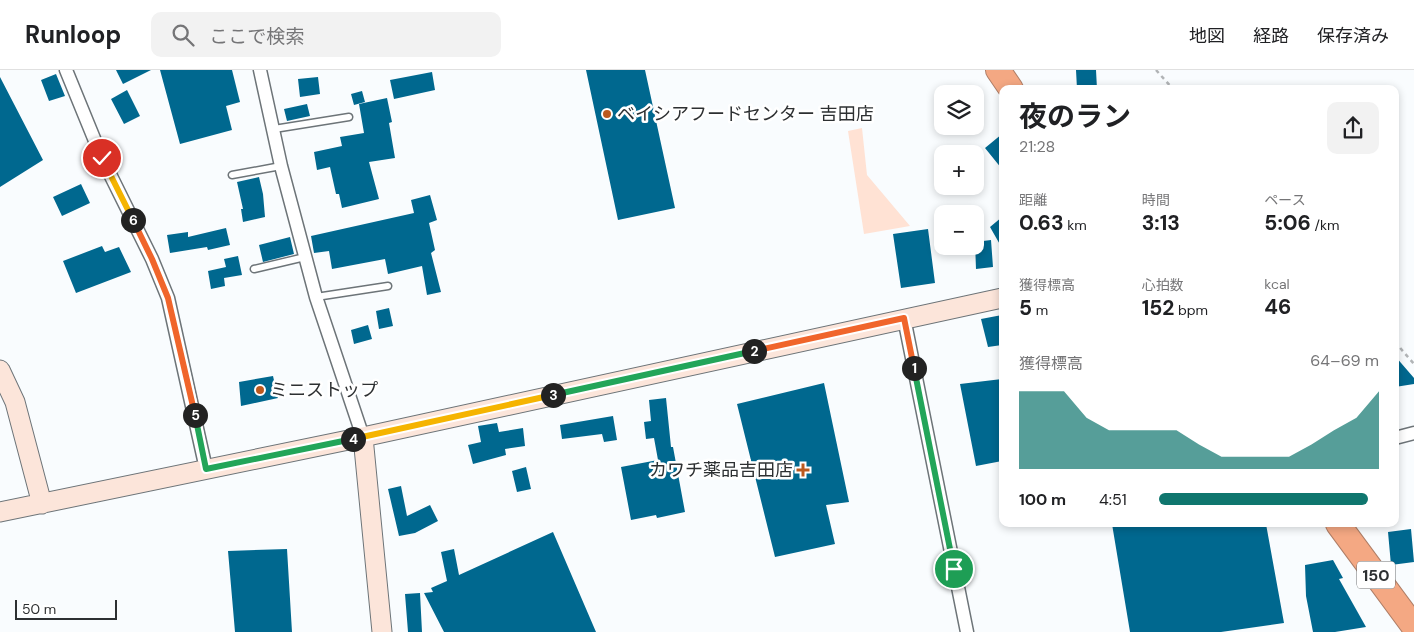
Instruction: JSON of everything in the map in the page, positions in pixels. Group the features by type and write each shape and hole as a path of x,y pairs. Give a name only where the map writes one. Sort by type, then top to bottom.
{"highway":[{"path":"998,70 1008,85"},
{"name":"150","path":"1340,527 1414,627"}],"street":[{"path":"66,70 102,158 152,259 168,298 206,469"},
{"path":"260,70 281,166 316,297 363,436 382,632"},
{"path":"0,512 363,436 999,299"},
{"path":"904,318 967,632"},
{"path":"0,370 15,402 42,504"},
{"path":"1399,437 1414,433"}],"lane":[{"path":"274,129 349,117"},
{"path":"232,176 281,166"},
{"path":"254,268 305,257"},
{"path":"316,297 388,286"}],"path":[{"path":"1156,70 1169,85"},
{"path":"1399,347 1414,364"}],"shaded area":[{"path":"862,128 867,175 910,226 864,234 848,131"}],"building":[{"path":"116,70 151,70 123,84"},
{"path":"160,70 232,70 240,102 226,106 232,130 180,144"},
{"path":"586,70 645,70 675,208 618,220"},
{"path":"1076,70 1096,70 1097,85 1077,85"},
{"path":"432,72 435,90 394,99 390,80"},
{"path":"56,74 65,96 49,101 41,80"},
{"path":"0,77 43,160 0,187"},
{"path":"318,77 320,94 300,97 298,79"},
{"path":"127,90 140,116 124,124 111,99"},
{"path":"362,91 365,102 354,105 351,94"},
{"path":"387,98 392,122 389,123 395,158 369,162 379,199 342,208 339,194 336,194 330,167 317,170 314,152 342,146 340,137 364,133 359,104"},
{"path":"307,104 310,116 287,121 284,109"},
{"path":"999,136 999,165 985,148"},
{"path":"259,177 265,217 243,222 241,209 243,209 237,182"},
{"path":"81,184 90,203 62,216 53,197"},
{"path":"430,195 437,220 429,223 435,250 431,253 441,292 427,295 422,266 388,274 385,259 332,269 329,251 314,253 311,236 414,213 411,200"},
{"path":"999,220 999,243 990,227"},
{"path":"226,228 230,245 208,250 207,247 170,253 167,235 188,232 188,237"},
{"path":"928,229 935,283 901,288 893,234"},
{"path":"290,237 294,254 263,262 259,245"},
{"path":"991,240 993,267 976,269 975,255 984,255 984,241"},
{"path":"102,246 105,252 119,247 131,272 76,293 63,261"},
{"path":"238,256 242,275 224,278 225,286 211,289 208,271 226,267 224,259"},
{"path":"389,308 393,326 379,329 376,311"},
{"path":"999,316 999,345 988,347 981,319"},
{"path":"368,325 372,339 354,344 351,330"},
{"path":"1399,361 1414,378 1414,384 1399,386"},
{"path":"273,376 278,398 241,406 239,382"},
{"path":"999,379 999,462 976,466 960,384"},
{"path":"824,383 849,502 826,505 835,544 775,557 737,404"},
{"path":"666,398 671,447 673,447 685,512 657,518 656,515 631,520 621,467 658,460 654,438 646,439 644,422 651,421 649,400"},
{"path":"613,416 617,440 604,442 602,434 562,439 560,425"},
{"path":"497,423 499,432 523,428 525,446 505,449 506,455 473,464 468,445 481,442 478,426"},
{"path":"526,467 531,489 517,492 512,471"},
{"path":"401,486 407,516 430,505 438,521 415,533 399,536 388,489"},
{"path":"1112,527 1267,527 1284,623 1221,632 1130,632"},
{"path":"1411,529 1414,562 1391,565 1388,532"},
{"path":"553,532 596,632 444,632 424,593 433,592 431,588 447,581 441,552 454,549 459,575"},
{"path":"287,549 292,632 235,632 228,551"},
{"path":"1333,560 1343,578 1339,579 1366,627 1335,632 1313,632 1306,596 1305,565"},
{"path":"420,593 422,632 408,632 405,594"}],"place":[{"name":"ベイシアフードセンター 吉田店","path":"607,114"},
{"name":"ミニストップ","path":"260,390"},
{"name":"カワチ薬品吉田店","path":"803,470"}],"route":[{"path":"102,158 152,259 168,298 206,469 904,318 954,569"}]}
